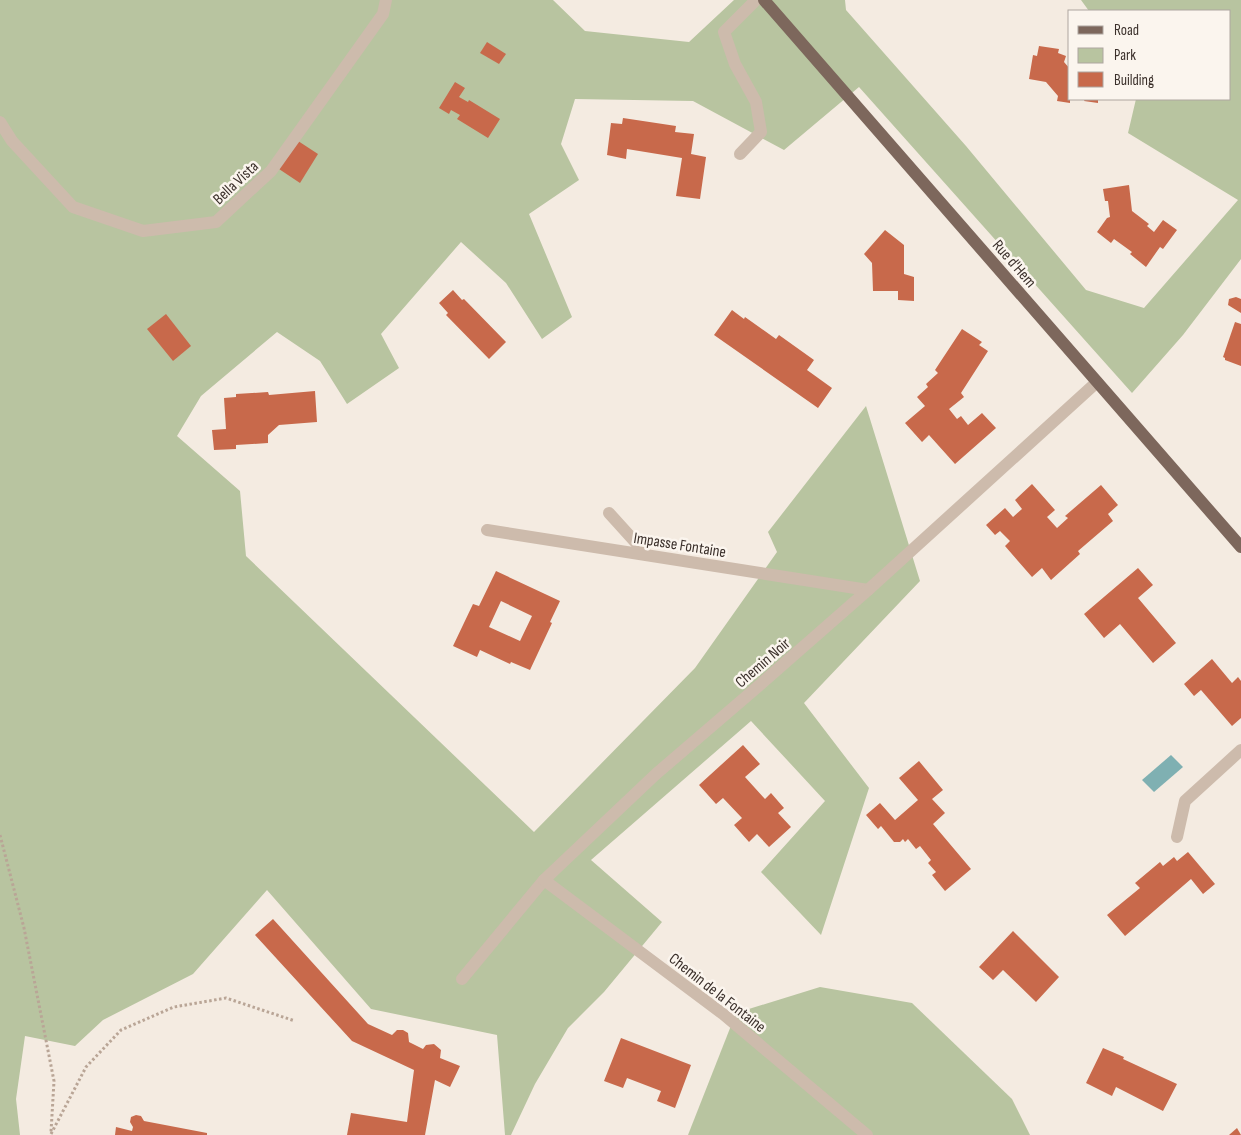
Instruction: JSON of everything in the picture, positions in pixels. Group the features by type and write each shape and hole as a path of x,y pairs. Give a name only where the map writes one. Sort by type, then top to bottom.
{"main road":[{"name":"Rue d'Hem","path":"764,0 1241,547"}],"street":[{"name":"Bella Vista","path":"0,122 12,141 73,207 143,231 216,222 271,171 383,14 386,0"},
{"path":"740,154 761,132 756,102 735,64 724,32 756,0"},
{"name":"Chemin Noir","path":"462,979 544,880 656,774 868,590 1097,382"},
{"path":"609,513 647,555"},
{"name":"Impasse Fontaine","path":"487,530 868,590"},
{"path":"1177,837 1185,802 1241,750"},
{"name":"Chemin de la Fontaine","path":"544,880 723,1014 867,1135"}],"path":[{"path":"0,834 24,928 54,1081 51,1134"},
{"path":"51,1134 86,1067 121,1030 174,1007 226,998 295,1021"}],"green space":[{"path":"0,0 553,0 585,31 689,42 734,0 845,0 846,10 966,146 1086,290 1144,308 1238,200 1128,133 1136,100 1231,100 1231,10 1088,10 1081,0 1241,0 1241,259 1183,335 1132,393 859,87 784,150 693,101 575,99 561,144 579,180 529,214 572,317 542,339 506,283 461,242 381,334 399,368 347,404 320,361 277,332 201,396 177,436 240,491 246,556 534,832 695,668 777,552 768,532 866,406 920,581 804,703 869,788 821,935 761,872 825,801 751,721 591,860 662,922 604,992 568,1028 535,1084 511,1135 505,1135 497,1035 371,1009 267,890 193,974 103,1020 75,1046 25,1036 16,1099 20,1135 0,1135"},
{"path":"820,987 912,1003 1012,1099 1030,1135 688,1135 736,1013"}],"water":[{"path":"1171,755 1183,767 1154,792 1142,780"}],"building":[{"path":"487,42 506,54 499,64 480,53"},
{"path":"1039,46 1059,49 1058,53 1066,56 1064,62 1068,67 1068,100 1070,100 1070,103 1057,101 1058,96 1046,82 1029,79 1033,55 1037,56"},
{"path":"455,82 465,88 459,97 468,102 469,100 500,119 488,138 457,119 460,115 451,110 449,114 439,108"},
{"path":"1098,100 1098,103 1084,101"},
{"path":"623,118 676,126 675,132 694,134 691,154 706,157 700,199 676,196 682,158 627,149 626,159 607,155 611,123 622,124"},
{"path":"295,139 318,154 300,183 276,167"},
{"path":"1129,185 1132,211 1149,224 1147,226 1154,232 1163,220 1177,230 1163,249 1160,247 1146,267 1130,254 1132,252 1114,239 1111,243 1097,232 1107,218 1110,217 1108,201 1105,201 1103,189"},
{"path":"885,230 904,245 904,274 914,277 914,301 898,300 898,291 873,291 872,263 864,254"},
{"path":"453,290 506,342 489,359 446,315 448,313 439,303"},
{"path":"1236,297 1241,299 1241,313 1228,305 1229,299"},
{"path":"732,310 776,339 779,335 814,360 807,370 832,388 818,408 714,335"},
{"path":"166,314 191,346 173,361 147,329"},
{"path":"1235,322 1241,324 1241,366 1225,360 1223,357"},
{"path":"962,329 982,342 979,345 988,351 961,393 964,397 949,409 957,419 961,416 968,425 982,413 996,428 955,464 929,435 922,442 905,423 925,406 917,397 928,387 926,384 938,373 935,370"},
{"path":"315,391 317,422 279,425 268,435 268,443 236,445 236,449 214,450 212,430 226,429 224,398 236,397 236,394 268,392 269,395"},
{"path":"1032,484 1055,510 1047,517 1057,528 1068,518 1065,516 1101,485 1118,505 1108,514 1113,521 1078,551 1080,554 1051,580 1042,568 1032,577 1005,546 1010,541 1000,531 995,535 986,525 1005,508 1013,517 1022,509 1015,500"},
{"path":"1138,568 1153,585 1138,598 1176,643 1153,663 1120,624 1104,638 1084,614"},
{"path":"496,571 560,601 530,670 511,662 510,664 480,650 477,657 453,646 473,604 479,606","holes":["501,601 532,616 520,641 489,627"]},
{"path":"1212,659 1232,683 1238,677 1241,681 1241,718 1232,726 1201,690 1194,696 1184,684"},
{"path":"743,745 760,764 745,777 765,799 771,793 784,808 778,813 791,827 769,847 757,834 749,842 734,825 742,818 723,798 716,804 699,785"},
{"path":"919,761 943,790 932,799 945,813 933,824 971,869 945,891 932,875 936,872 928,863 931,860 920,846 916,849 908,839 905,842 903,839 900,842 894,842 881,826 878,829 866,815 880,803 895,820 918,800 899,778"},
{"path":"1188,852 1215,884 1203,894 1191,879 1125,936 1107,915 1140,888 1135,883 1160,862 1163,866 1174,857 1177,861"},
{"path":"273,919 368,1024 392,1035 397,1030 403,1030 408,1033 409,1042 423,1049 426,1045 434,1044 441,1050 440,1058 460,1066 450,1087 435,1080 425,1135 347,1135 351,1113 407,1122 414,1070 352,1041 255,935"},
{"path":"1013,931 1059,977 1036,1002 1003,970 993,980 979,967"},
{"path":"621,1038 691,1065 675,1108 657,1101 661,1091 627,1078 623,1088 604,1081"},
{"path":"1103,1048 1177,1084 1163,1111 1116,1087 1112,1096 1086,1083"},
{"path":"141,1116 144,1121 207,1133 207,1135 115,1135 116,1127 132,1131 131,1117"},
{"path":"1237,1128 1241,1135 1229,1135"}]}
